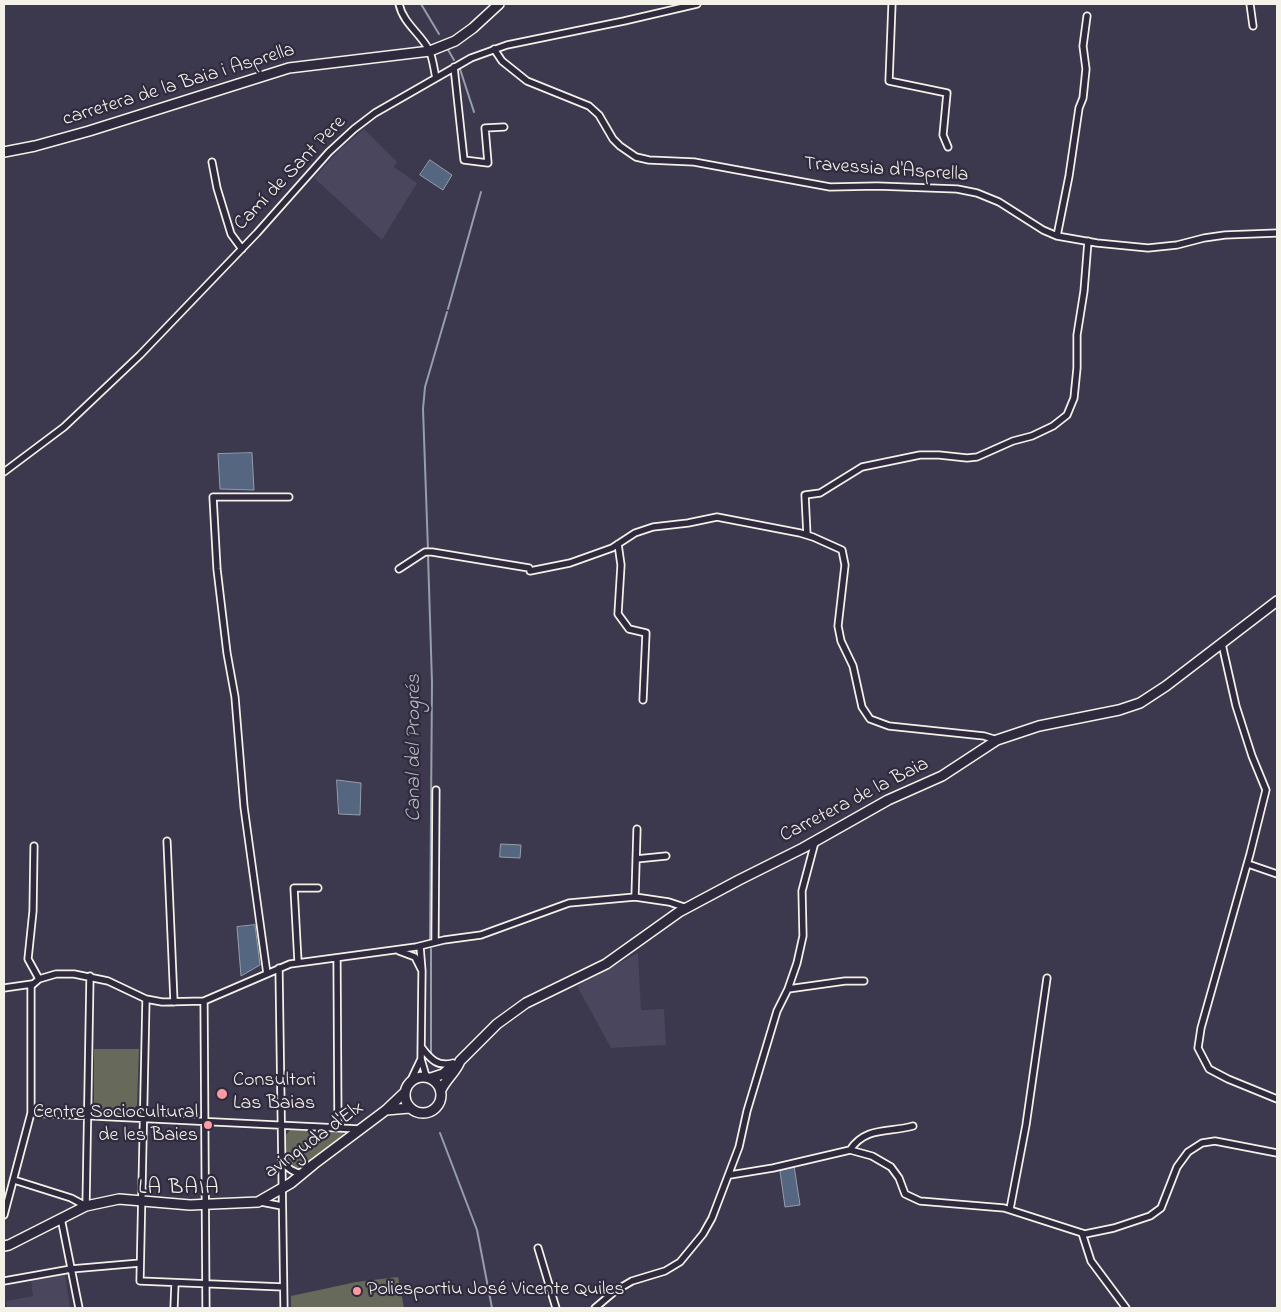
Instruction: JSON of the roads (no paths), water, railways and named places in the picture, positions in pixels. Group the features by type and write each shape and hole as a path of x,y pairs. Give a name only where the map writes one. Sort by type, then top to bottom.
{"main road":[{"name":"carretera de la Baia i Asprella","path":"4,152 35,146 89,131 289,68 430,51 455,41 473,28 499,4"},
{"name":"Carretera de la Baia","path":"429,1077 447,1071 497,1024 526,1003 606,964 687,908 888,800 942,776 997,740 1039,726 1119,710 1140,703 1166,686 1277,601"},
{"name":"Carretera de la Baia","path":"441,1090 458,1066 458,1062"},
{"path":"416,1077 429,1077 436,1081 441,1090 439,1103 436,1108 428,1113 420,1113 409,1108 405,1092 411,1080 416,1077"},
{"name":"avinguda d'Elx","path":"4,1246 86,1206 119,1199 205,1204 258,1202 281,1190 303,1174 386,1110 405,1092"},
{"name":"avinguda d'Elx","path":"386,1110 409,1108"}],"street":[{"path":"398,4 406,20 430,51 436,78"},
{"name":"Camí de Sant Pere","path":"4,472 64,426 140,355 242,249 329,152 375,113 471,58 507,44 697,4"},
{"path":"892,4 889,81 947,93 943,135 948,148"},
{"path":"1250,4 1254,26"},
{"path":"1057,236 1069,176 1079,108 1083,98 1086,69 1083,46 1087,16"},
{"name":"Travessia d'Asprella","path":"494,49 502,61 527,81 589,106 599,116 620,146 636,157 649,160 694,162 830,188 877,186 957,189 977,193 999,202 1043,230 1057,236 1088,242 1148,248 1177,245 1225,235 1277,234"},
{"path":"454,67 464,160 488,163 485,128 504,127"},
{"path":"212,162 230,234 242,249"},
{"path":"807,535 805,494 820,492 862,467 920,455 939,454 967,458 978,457 1013,441 1032,436 1054,426 1067,415 1074,398 1077,335 1088,242"},
{"path":"267,974 244,807 235,697 227,653 218,578 213,497 290,497"},
{"path":"399,569 424,552 530,569 570,563 612,548 635,533 653,527 717,517 807,535 842,550 845,565 838,626 840,641 852,666 862,706 870,719 889,726 984,736 997,740"},
{"path":"618,544 622,565 618,614 629,629 646,633 643,700"},
{"path":"1222,644 1236,706 1252,756 1266,790 1248,864 1201,1028 1198,1048 1209,1069 1228,1080 1277,1099"},
{"path":"435,942 436,790"},
{"path":"635,896 637,829"},
{"path":"595,1308 615,1291 632,1281 665,1270 680,1262 703,1234 712,1218 739,1148 747,1112 777,1011 797,963 803,936 802,891 815,840"},
{"path":"167,841 174,1002"},
{"path":"34,846 33,910 28,958 38,979"},
{"path":"636,859 666,856"},
{"path":"1248,864 1277,874"},
{"path":"298,962 294,888 318,888"},
{"path":"4,988 32,985 38,979 56,974 74,974 108,981 146,999 174,1002 204,1001 298,962 395,950 481,935 570,903 635,896 670,902 687,908"},
{"path":"411,1080 421,1059 422,1048 422,971 418,946"},
{"path":"395,950 406,952 415,957 422,971"},
{"path":"337,958 338,1128"},
{"path":"280,968 281,1190 284,1308"},
{"path":"14,1180 71,1198 86,1206 90,976"},
{"path":"1010,1209 1026,1125 1048,978"},
{"path":"788,988 864,980"},
{"path":"4,1215 32,1113 32,985"},
{"path":"146,999 140,1281 283,1287"},
{"path":"204,1001 206,1308"},
{"path":"422,1048 429,1058 439,1064 458,1062"},
{"path":"421,1059 429,1077"},
{"path":"32,1113 361,1130"},
{"path":"850,1150 856,1141 881,1130 913,1126"},
{"path":"730,1175 773,1168 850,1150 872,1156 891,1167 899,1178 906,1194 920,1202 1010,1209 1085,1234 1114,1228 1150,1216 1161,1208 1177,1166 1188,1152 1202,1143 1215,1141 1277,1152"},
{"path":"282,1161 294,1172 303,1174"},
{"path":"258,1202 282,1206"},
{"path":"61,1218 79,1308"},
{"path":"1082,1233 1091,1261 1126,1308"},
{"path":"538,1248 556,1308"},
{"path":"4,1281 71,1269 140,1263"},
{"path":"174,1308 175,1283"}],"water":[{"path":"430,160 452,175 443,190 420,175"},
{"path":"252,453 254,490 220,489 218,454"},
{"path":"337,780 361,783 360,815 339,814"},
{"path":"501,844 521,845 520,858 500,857"},
{"path":"255,925 260,965 241,976 237,927"},
{"path":"794,1166 800,1205 785,1207 780,1171"}],"waterway":[{"name":"Canal del Progrés","path":"421,4 439,34"},
{"name":"Canal del Progrés","path":"447,48 454,60"},
{"name":"Canal del Progrés","path":"460,69 474,112"},
{"name":"Canal del Progrés","path":"448,309 481,192"},
{"name":"Canal del Progrés","path":"428,550 423,409 425,387 447,312"},
{"name":"Canal del Progrés","path":"428,555 432,683 430,940"},
{"path":"431,949 431,1054"},
{"path":"440,1133 477,1230 492,1308"}],"place":[{"name":"Consultori Las Baias","path":"222,1094"},
{"name":"Centre Sociocultural de les Baies","path":"208,1125"},
{"name":"Poliesportiu José Vicente Quiles","path":"357,1291"}],"district":[{"name":"LA BAIA","path":"179,1189"}]}
